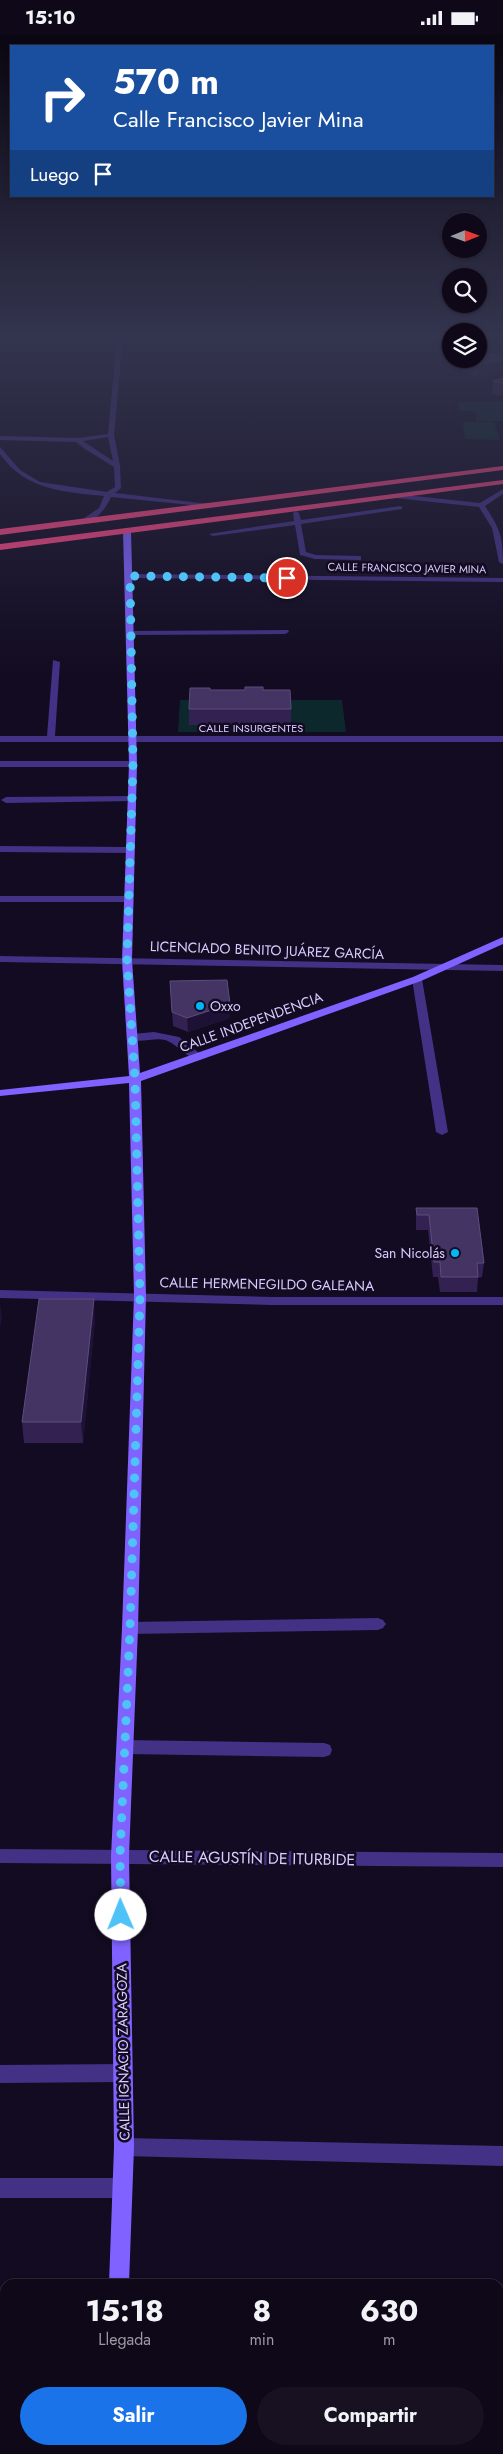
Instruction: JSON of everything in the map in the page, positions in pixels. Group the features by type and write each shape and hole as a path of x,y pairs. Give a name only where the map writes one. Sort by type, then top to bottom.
{"highway":[{"path":"0,532 503,468"},
{"path":"0,547 503,482"}],"street":[{"path":"1,450 18,473 34,482 108,495 158,498 209,505"},
{"path":"90,450 117,466"},
{"path":"82,522 102,509 108,495 118,488 114,450"},
{"path":"396,496 481,505 503,491"},
{"path":"481,505 496,528 503,562"},
{"path":"213,534 400,508"},
{"path":"295,509 303,553 315,557 358,558"},
{"name":"CALLE IGNACIO ZARAGOZA","path":"119,2279 124,2147 120,1856 130,1629 140,1297 135,1079 127,959 133,739 132,633 127,531"},
{"name":"CALLE FRANCISCO JAVIER MINA","path":"130,576 503,580"},
{"path":"132,633 285,632"},
{"path":"51,739 56,662"},
{"name":"CALLE INSURGENTES","path":"0,739 503,739"},
{"path":"0,764 133,764"},
{"path":"6,800 132,799"},
{"path":"0,849 130,850"},
{"path":"0,899 128,899"},
{"name":"CALLE INDEPENDENCIA","path":"0,1093 135,1079 416,979 503,940"},
{"name":"LICENCIADO BENITO JUÁREZ GARCÍA","path":"0,959 127,959 503,968"},
{"path":"416,979 442,1132"},
{"path":"132,1037 168,1035 198,1057"},
{"name":"CALLE HERMENEGILDO GALEANA","path":"0,1294 272,1301 503,1301"},
{"path":"130,1629 378,1624"},
{"path":"125,1747 324,1750"},
{"name":"CALLE AGUSTÍN DE ITURBIDE","path":"0,1856 503,1860"},
{"path":"0,2074 124,2073"},
{"path":"124,2147 503,2156"},
{"path":"0,2188 121,2188"}],"green space":[{"path":"180,700 210,700 208,732 178,732"},
{"path":"290,700 342,700 346,732 291,732"},
{"path":"222,725 266,725 266,732 222,732"}],"building":[{"path":"245,687 263,687 263,690 290,690 291,709 189,709 190,688 245,690"},
{"path":"227,980 230,1004 187,1018 172,1012 170,981"},
{"name":"San Nicolás","path":"416,1208 477,1208 484,1263 477,1263 478,1277 441,1277 440,1262 434,1262 429,1215 417,1215"},
{"path":"39,1299 94,1299 81,1422 22,1422"}],"place":[{"name":"Oxxo","path":"200,1006"},
{"name":"San Nicolás","path":"455,1253"}],"route":[{"path":"121,1915 120,1856 136,1463 140,1297 135,1079 127,959 133,764 130,576 287,578"}]}
